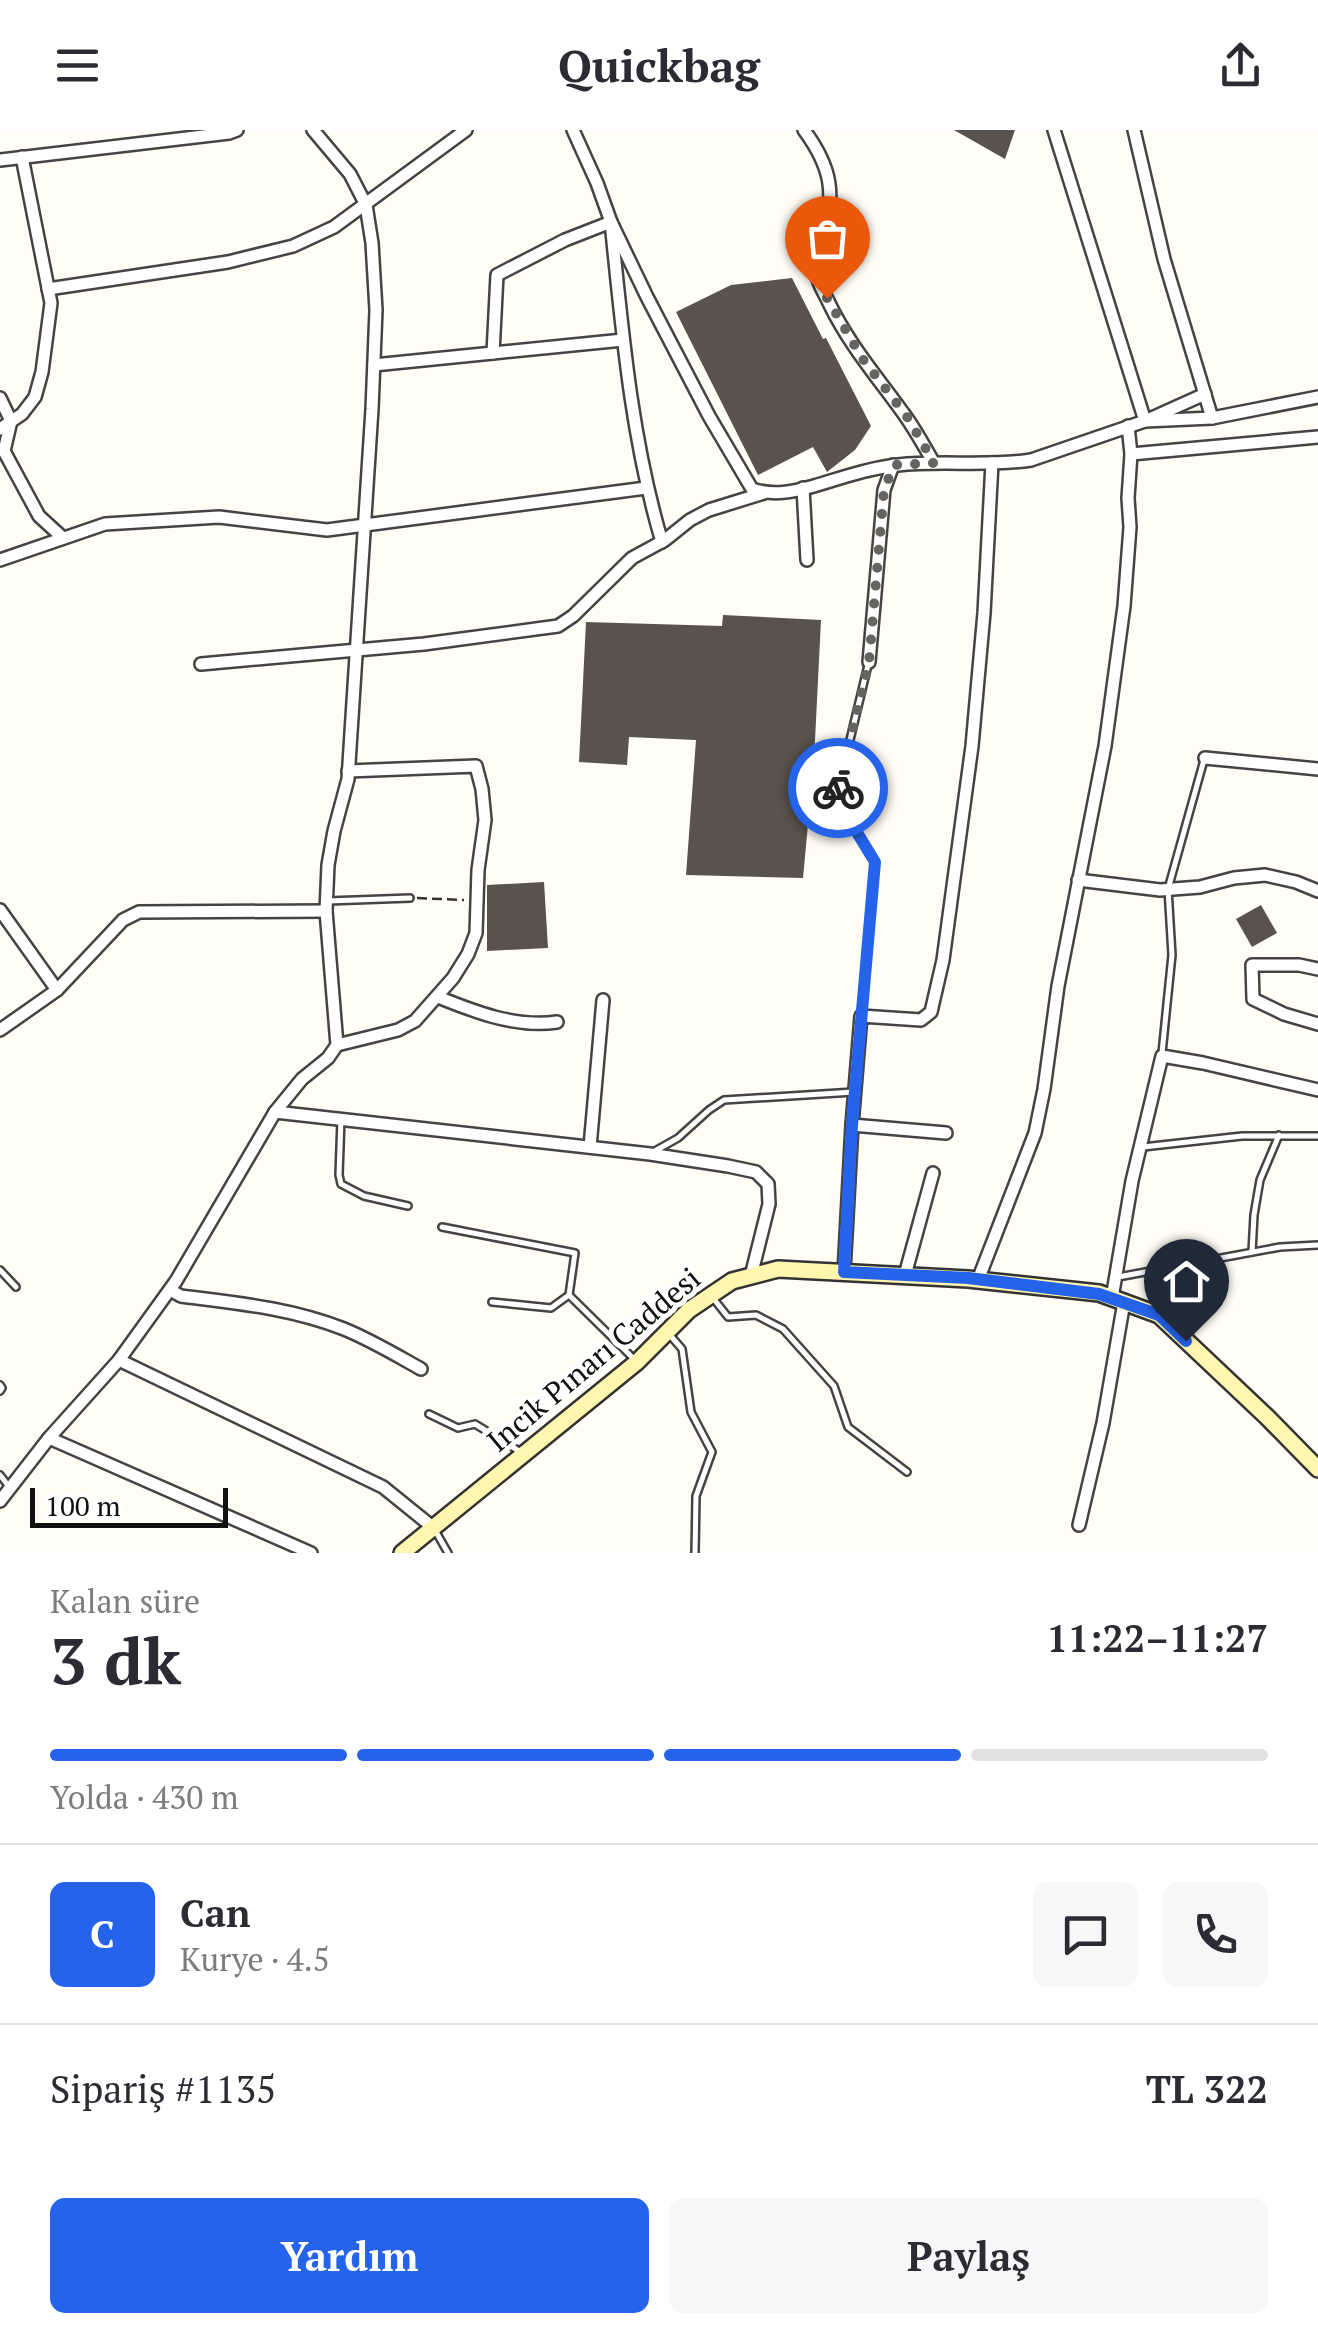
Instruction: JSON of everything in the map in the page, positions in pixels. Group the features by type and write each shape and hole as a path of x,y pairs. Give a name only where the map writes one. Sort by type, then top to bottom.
{"main road":[{"name":"Incik Pınarı Caddesi","path":"402,1553 637,1362 688,1310 732,1281 778,1269 978,1280 1099,1294 1159,1315 1318,1470"}],"street":[{"path":"0,160 237,130"},
{"path":"0,1501 49,1438 119,1360 170,1290 276,1112 337,1045 326,906 328,865 348,772 376,310 366,205 350,174 314,130"},
{"path":"48,288 228,262 293,246 366,205 466,130"},
{"path":"573,130 611,222 709,416 752,489 764,493"},
{"path":"804,130 816,147 831,192 817,277 837,319 908,418 934,463"},
{"path":"1054,130 1145,421"},
{"path":"1134,130 1164,259 1212,418"},
{"path":"6,425 22,414 35,397 50,303 22,158"},
{"path":"611,222 623,340 646,488 662,542"},
{"path":"493,353 497,274 611,222"},
{"path":"374,365 623,340"},
{"path":"201,664 357,652 558,626 632,558 709,510 764,493 784,493 894,465 1031,460 1145,421 1205,394"},
{"path":"1145,421 1212,418 1318,397"},
{"path":"0,398 6,425 4,451 39,516 63,538"},
{"path":"978,1280 1035,1133 1058,986 1105,746 1130,527 1132,454 1128,426"},
{"path":"1132,454 1318,437"},
{"path":"844,1272 862,1016 921,1020 932,1012 943,960 972,746 992,462"},
{"path":"869,662 884,490 894,465"},
{"path":"0,560 105,524 219,518 326,530 646,488"},
{"path":"803,488 808,560"},
{"path":"1205,758 1318,768"},
{"path":"337,1045 398,1030 414,1022 453,978 476,933 478,870 485,820 476,766 348,772"},
{"path":"1078,880 1168,889 1264,875 1318,892"},
{"path":"0,1030 57,990 123,920 138,912 326,906"},
{"path":"0,910 57,990"},
{"path":"0,936 14,930"},
{"path":"1318,969 1252,964 1253,999 1318,1024"},
{"path":"438,997 502,1019 540,1025 557,1022"},
{"path":"590,1147 603,1000"},
{"path":"1080,1524 1103,1423 1118,1300 1115,1278 1132,1180 1162,1056 1318,1090"},
{"path":"276,1112 650,1154 756,1172 768,1184 769,1204 751,1276"},
{"path":"852,1125 946,1133"},
{"path":"904,1275 933,1173"},
{"path":"170,1290 180,1296 270,1308 324,1322 382,1347 421,1370"},
{"path":"119,1360 384,1487 434,1529"},
{"path":"49,1438 310,1553"}],"lane":[{"path":"862,1016 875,862 836,798 869,662"},
{"path":"1162,1056 1172,955 1168,889 1205,758"},
{"path":"326,906 410,898"},
{"path":"650,1154 678,1138 724,1100 854,1092"},
{"path":"340,1118 341,1184 364,1196 408,1206"},
{"path":"1252,1252 1260,1180 1279,1135"},
{"path":"1140,1147 1242,1136 1318,1136"},
{"path":"442,1227 575,1253 569,1295 551,1308 492,1302"},
{"path":"1115,1278 1280,1247 1318,1245"},
{"path":"0,1270 16,1287"},
{"path":"569,1295 637,1362"},
{"path":"711,1295 728,1317 756,1315 783,1329 834,1386 848,1427 907,1472"},
{"path":"667,1332 682,1349 691,1412 712,1452 696,1496 694,1553"},
{"path":"429,1414 458,1428 475,1424 524,1454"},
{"path":"0,1475 10,1488"},
{"path":"434,1529 448,1553"}],"path":[{"path":"410,898 477,900"}],"building":[{"path":"954,130 1015,130 1005,159"},
{"path":"792,278 871,426 855,450 827,472 813,447 758,475 676,312 731,285"},
{"path":"723,615 821,620 803,878 686,875 696,740 629,737 627,765 579,762 586,622 722,626"},
{"path":"544,882 548,948 487,951 487,885"},
{"path":"1261,905 1277,933 1252,947 1236,919"}],"way so far":[{"path":"827,298 862,358 908,418 934,463 894,465 884,490 869,662 838,788"}],"route":[{"path":"838,788 836,798 875,862 852,1125 844,1272 968,1278 1099,1294 1159,1315 1186,1341"}]}
